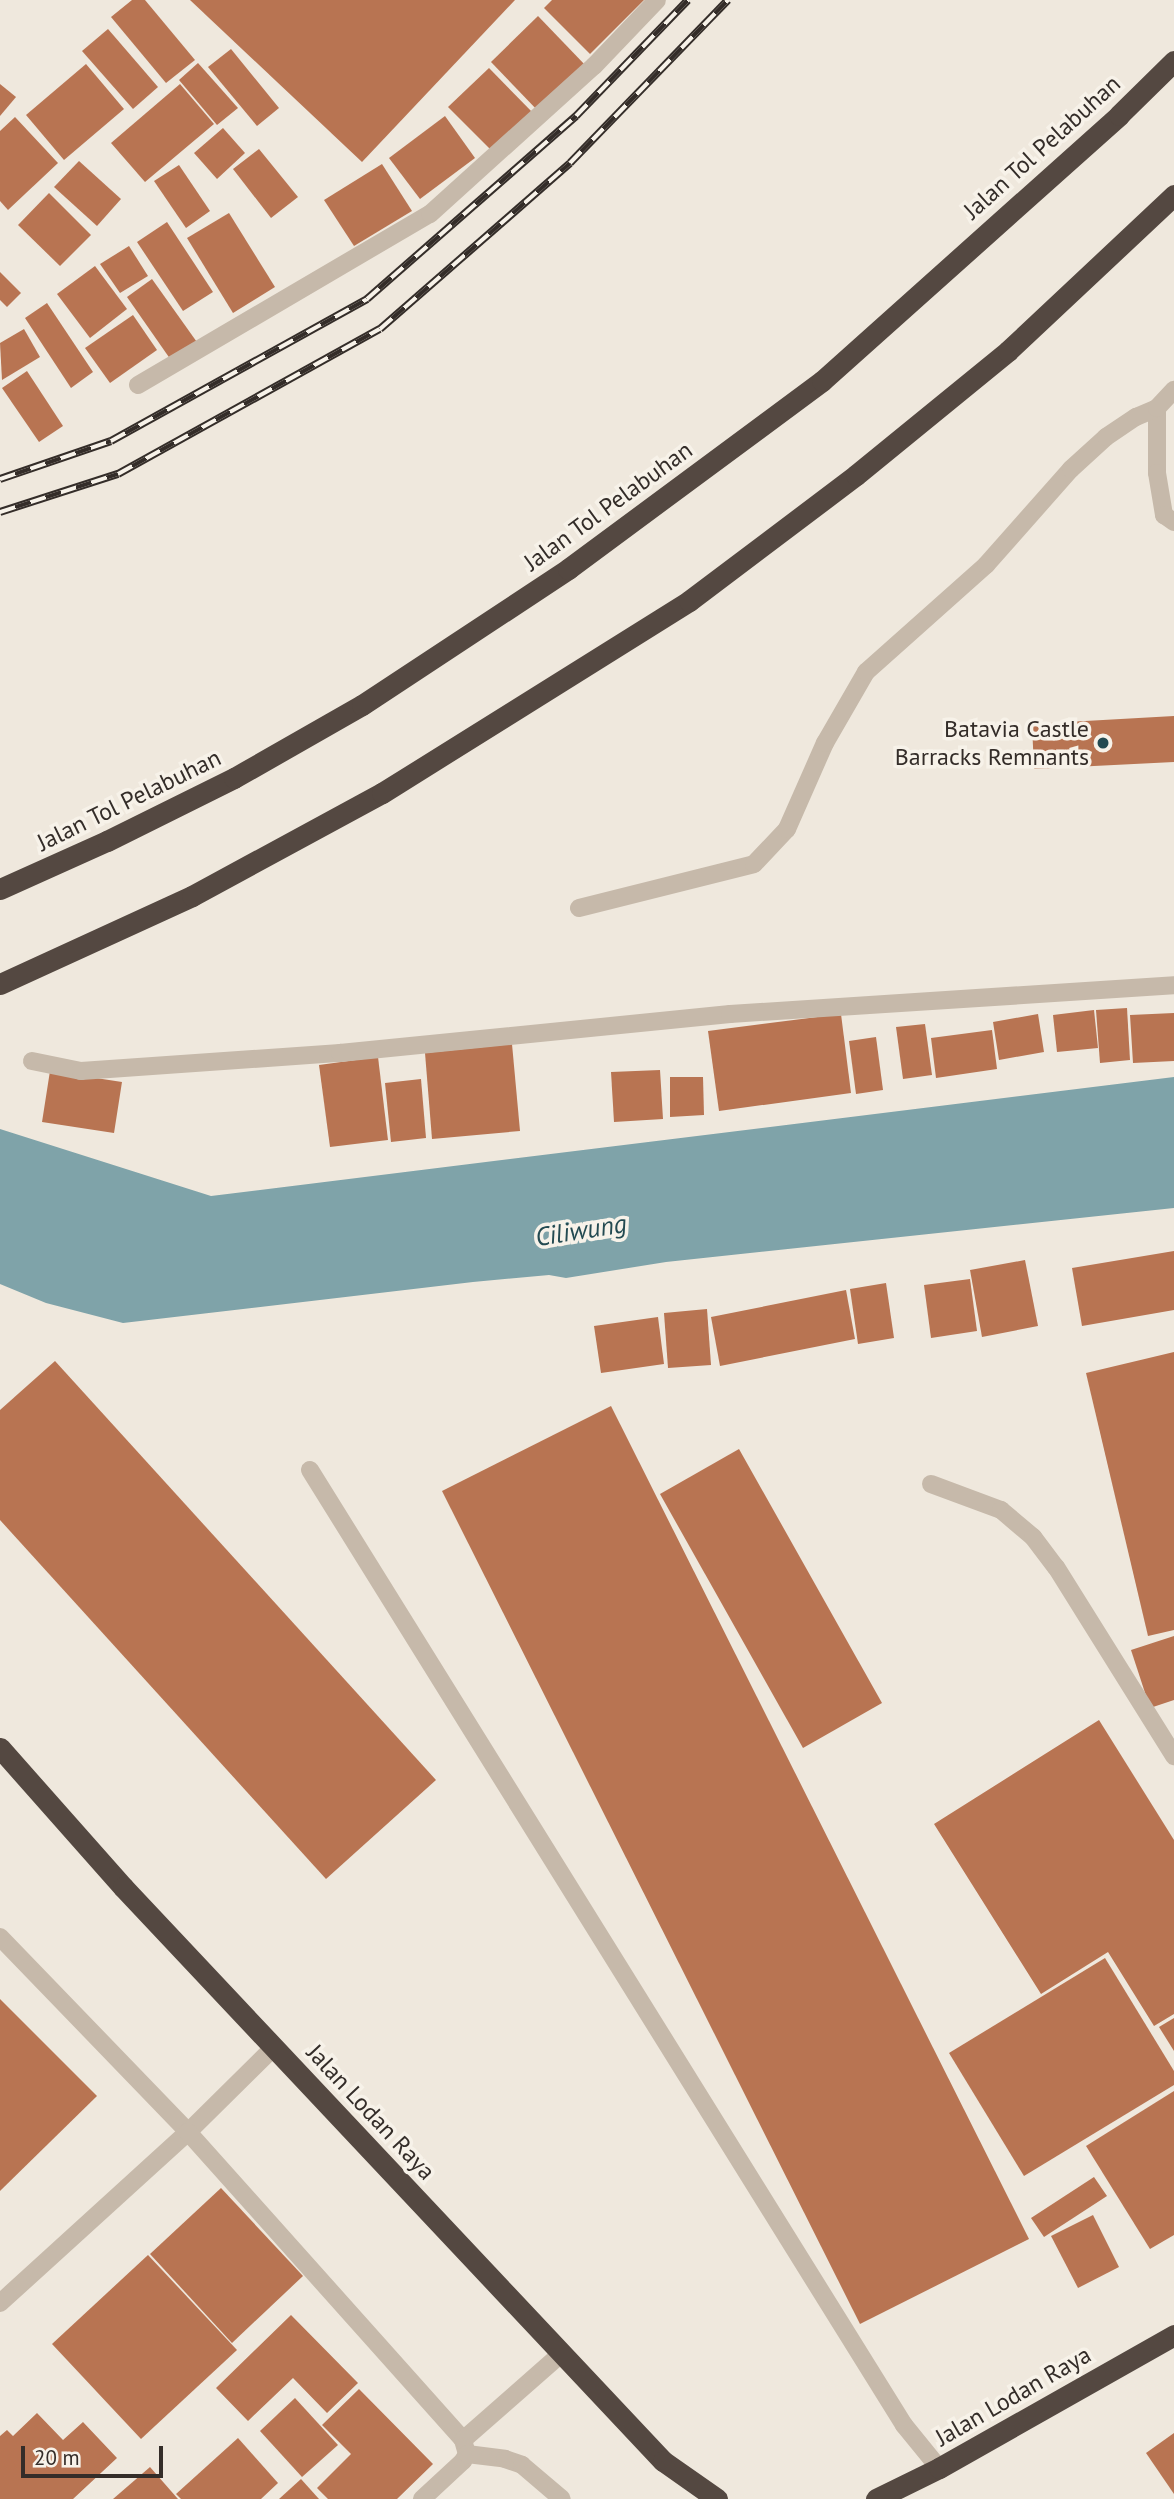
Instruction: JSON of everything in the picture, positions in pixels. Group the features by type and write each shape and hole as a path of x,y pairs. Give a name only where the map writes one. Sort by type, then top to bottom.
{"highway":[{"name":"Jalan Tol Pelabuhan","path":"0,889 107,841 234,778 362,705 568,569 822,382 1119,115 1174,61"},
{"path":"0,984 192,896 382,793 689,601 845,484 1008,351 1174,195"},
{"name":"Jalan Lodan Raya","path":"0,1748 123,1887 663,2461 717,2499"},
{"name":"Jalan Lodan Raya","path":"876,2499 939,2468 1174,2335"}],"street":[{"path":"138,384 430,214 594,66 657,0"},
{"path":"579,908 754,864 787,829 825,743 866,672 986,565 1071,469 1106,437 1157,408 1174,390"},
{"path":"1157,408 1157,473 1164,515 1174,522"},
{"path":"32,1061 80,1071 340,1053 730,1014 1174,985"},
{"path":"310,1470 904,2425 939,2468"},
{"path":"930,1484 1001,1510 1033,1537 1056,1567 1174,1756"},
{"path":"0,1937 188,2132 465,2447 522,2465 562,2499"},
{"path":"0,2303 188,2132 274,2047"},
{"path":"422,2499 465,2447 562,2353"}],"water":[{"name":"Ciliwung","path":"1174,1077 1174,1208 666,1262 566,1278 549,1275 473,1282 123,1323 46,1303 0,1284 0,1129 211,1196"}],"building":[{"path":"132,0 145,0 195,60 166,83 111,17"},
{"path":"190,0 515,0 362,162"},
{"path":"552,0 644,0 590,54 544,8"},
{"path":"538,16 587,67 540,113 491,62"},
{"path":"108,29 158,87 133,109 82,51"},
{"path":"231,49 279,108 257,126 208,67"},
{"path":"198,63 238,108 217,125 179,80"},
{"path":"86,64 124,109 64,160 26,115"},
{"path":"489,68 535,115 495,154 448,107"},
{"path":"0,84 16,97 0,116"},
{"path":"180,84 214,124 145,182 111,143"},
{"path":"445,116 475,158 420,199 389,158"},
{"path":"15,117 58,163 8,210 0,201 0,131"},
{"path":"223,128 245,153 217,179 194,153"},
{"path":"259,149 298,197 271,218 233,169"},
{"path":"79,161 121,199 97,226 54,187"},
{"path":"382,164 412,211 354,246 324,200"},
{"path":"179,165 210,211 186,228 154,181"},
{"path":"49,193 91,235 60,266 18,225"},
{"path":"229,213 275,287 233,313 187,238"},
{"path":"167,222 213,292 183,311 137,242"},
{"path":"129,246 148,276 120,293 100,264"},
{"path":"95,266 127,309 90,338 57,294"},
{"path":"0,272 21,293 7,307 0,300"},
{"path":"152,279 199,345 173,363 127,297"},
{"path":"47,303 93,372 71,388 25,318"},
{"path":"133,315 157,350 110,383 85,348"},
{"path":"24,329 40,357 2,380 0,343"},
{"path":"27,371 63,426 39,442 2,388"},
{"name":"Batavia Castle Barracks Remnants","path":"1174,716 1174,762 1034,769 1032,724"},
{"path":"1127,1008 1130,1060 1100,1063 1096,1010"},
{"path":"1094,1010 1098,1048 1057,1052 1053,1015"},
{"path":"1174,1013 1174,1061 1133,1063 1130,1015"},
{"path":"841,1014 851,1093 719,1111 708,1031"},
{"path":"1038,1014 1044,1052 999,1060 993,1022"},
{"path":"925,1024 932,1075 903,1079 896,1027"},
{"path":"992,1030 997,1069 936,1078 931,1038"},
{"path":"876,1037 883,1090 856,1094 849,1041"},
{"path":"512,1044 520,1131 432,1139 425,1053"},
{"path":"378,1057 388,1140 330,1147 319,1065"},
{"path":"660,1070 663,1119 614,1122 611,1072"},
{"path":"50,1071 122,1082 114,1133 42,1122"},
{"path":"670,1077 703,1077 704,1115 670,1117"},
{"path":"421,1079 426,1138 391,1142 385,1083"},
{"path":"1174,1251 1174,1310 1082,1326 1072,1268"},
{"path":"1025,1260 1038,1326 982,1337 970,1270"},
{"path":"970,1279 977,1331 931,1338 924,1285"},
{"path":"886,1283 894,1338 858,1344 850,1289"},
{"path":"846,1290 855,1339 720,1366 711,1317"},
{"path":"707,1309 711,1365 668,1368 664,1313"},
{"path":"658,1317 664,1364 601,1373 594,1326"},
{"path":"1174,1352 1174,1630 1148,1636 1086,1373"},
{"path":"55,1361 436,1780 326,1879 0,1520 0,1410"},
{"path":"611,1406 1029,2239 860,2324 442,1491"},
{"path":"739,1449 882,1703 803,1748 660,1494"},
{"path":"1174,1636 1174,1700 1150,1708 1131,1650"},
{"path":"1099,1720 1174,1840 1174,2014 1154,2026 1108,1952 1041,1994 934,1824"},
{"path":"1105,1958 1174,2071 1174,2085 1024,2176 949,2053"},
{"path":"0,1999 97,2096 0,2191"},
{"path":"1174,2018 1174,2051 1159,2027"},
{"path":"1174,2091 1174,2235 1150,2249 1086,2146"},
{"path":"1094,2177 1107,2196 1044,2237 1031,2218"},
{"path":"221,2188 303,2276 232,2343 150,2254"},
{"path":"1093,2215 1119,2267 1078,2288 1051,2236"},
{"path":"148,2255 237,2350 141,2439 52,2344"},
{"path":"291,2315 358,2383 327,2413 293,2378 248,2421 216,2388"},
{"path":"359,2389 433,2464 397,2499 328,2499 317,2488 351,2454 322,2425"},
{"path":"295,2398 338,2445 302,2477 260,2431"},
{"path":"37,2413 63,2440 83,2422 117,2458 73,2499 0,2499 0,2436 7,2430 13,2436"},
{"path":"1174,2433 1174,2494 1146,2453"},
{"path":"238,2438 278,2483 261,2499 181,2499 176,2494"},
{"path":"150,2467 178,2499 113,2499"},
{"path":"301,2479 319,2499 279,2499"}],"railway":[{"path":"0,479 111,441 367,299 576,116 688,0"},
{"path":"0,512 118,474 380,329 570,163 728,0"}],"place":[{"name":"Batavia Castle Barracks Remnants","path":"1103,743"}]}
